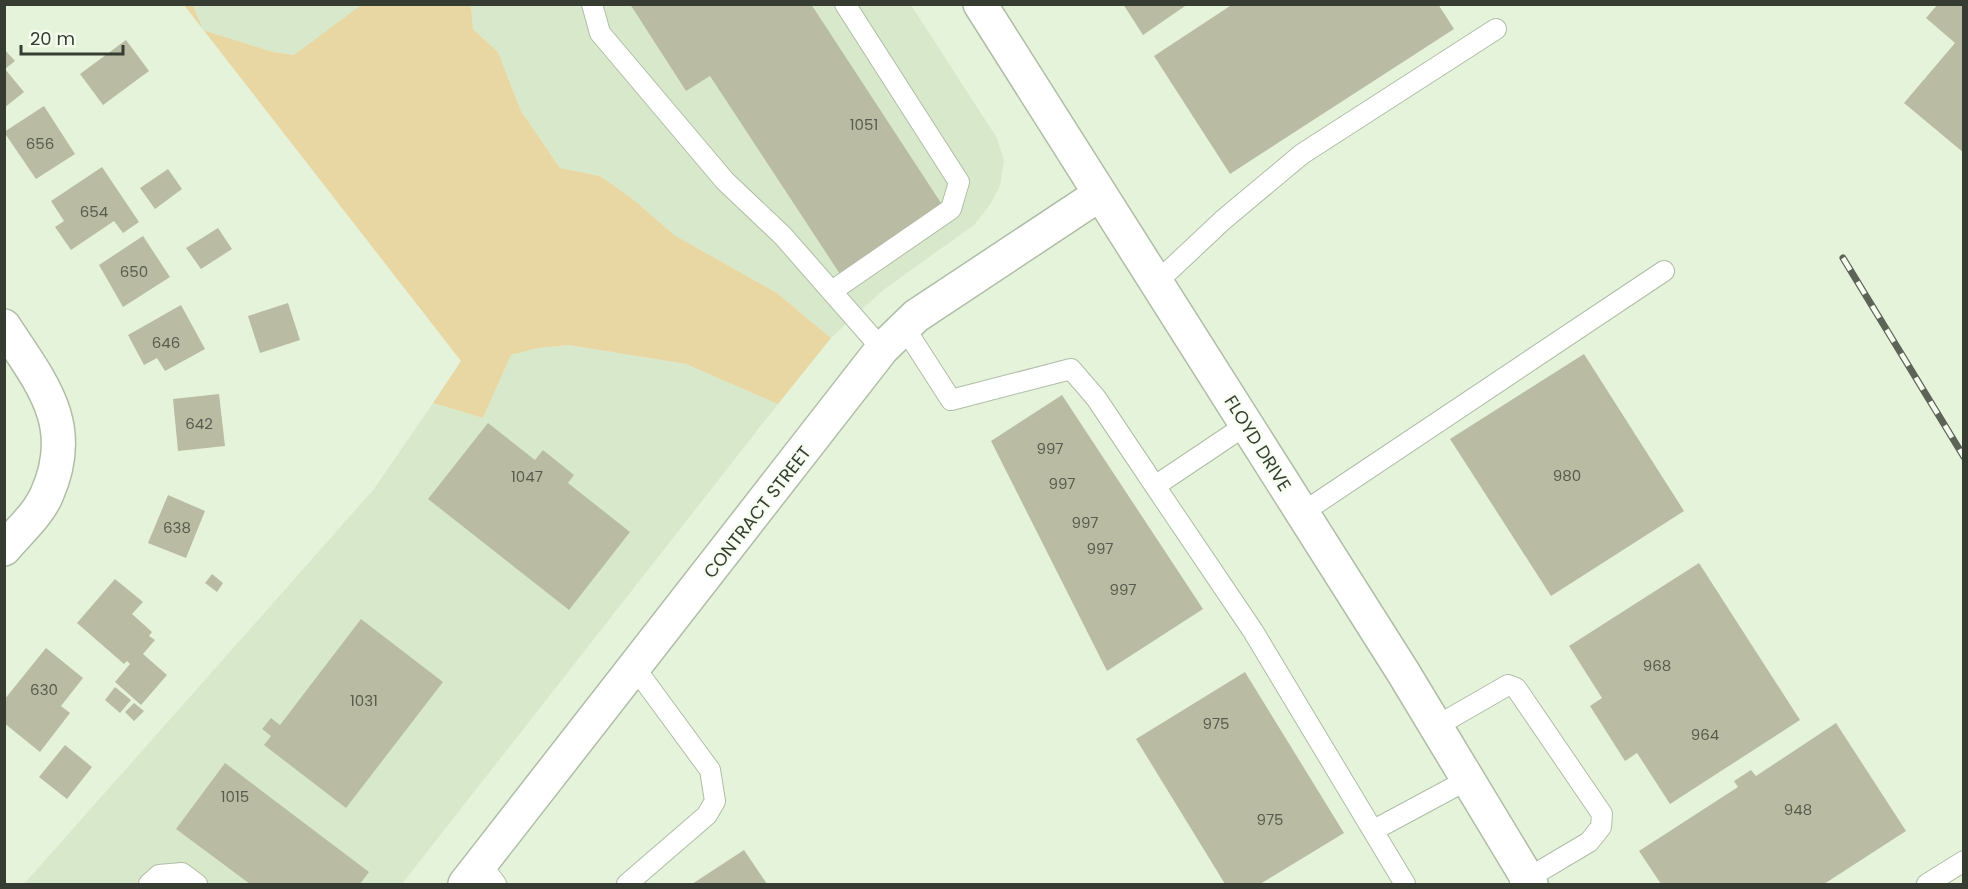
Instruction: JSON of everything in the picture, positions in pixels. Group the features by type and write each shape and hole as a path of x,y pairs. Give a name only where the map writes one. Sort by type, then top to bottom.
{"street":[{"name":"FLOYD DRIVE","path":"980,4 1436,727 1525,883"},
{"name":"CONTRACT STREET","path":"481,878 635,668 893,338 916,316 1100,194"},
{"path":"4,326 49,395 60,437 60,452 47,495 4,549"}],"lane":[{"path":"592,4 600,33 725,181 783,236 832,291 893,338 951,400 1071,369 1096,398 1253,631 1405,885"},
{"path":"832,291 951,209 959,182 845,4"},
{"path":"1156,283 1223,220 1302,154 1496,29"},
{"path":"1302,513 1664,271"},
{"path":"1155,486 1246,425"},
{"path":"627,885 706,815 715,801 710,770 635,668"},
{"path":"1436,727 1508,685 1516,688 1602,813 1600,826 1589,842 1525,883"},
{"path":"1374,830 1467,780"},
{"path":"1927,885 1964,861"},
{"path":"148,885 159,875 182,873 196,885"}],"shaded area":[{"path":"184,5 193,5 203,29"},
{"path":"193,5 361,5 294,55 273,52 203,30"},
{"path":"361,5 471,5 473,29 498,52 521,111 560,168 600,176 634,200 674,235 777,293 831,338 778,404 686,364 569,345 538,348 511,355 483,418 433,403 461,361 204,30 273,52 294,55"},
{"path":"471,5 911,5 997,138 1004,161 1000,186 990,205 974,225 882,291 831,338 777,293 674,235 634,200 600,176 560,168 521,111 498,52 473,29"},
{"path":"569,345 686,364 778,404 402,884 24,884 374,489 433,403 483,418 511,355 538,348"}],"building":[{"path":"630,4 811,4 943,206 840,274 710,76 686,91"},
{"path":"1123,4 1188,4 1143,35"},
{"path":"1233,4 1438,4 1454,29 1230,174 1154,56"},
{"path":"1938,4 1964,4 1964,153 1904,103 1955,43 1926,18"},
{"path":"126,40 149,71 103,105 80,74"},
{"path":"4,49 15,61 5,69 24,92 4,108"},
{"path":"44,106 75,154 36,179 4,132"},
{"path":"102,167 139,222 123,233 114,221 71,250 55,227 64,221 51,201"},
{"path":"168,169 182,189 155,209 140,188"},
{"path":"218,228 232,249 201,269 186,248"},
{"path":"143,236 170,277 123,307 99,265"},
{"path":"288,303 300,340 260,353 248,316"},
{"path":"181,305 205,349 165,371 157,358 144,365 128,335"},
{"path":"1584,354 1684,511 1551,596 1450,439"},
{"path":"219,394 225,446 178,451 173,399"},
{"path":"1062,395 1203,609 1107,671 991,441"},
{"path":"488,423 535,460 543,450 574,475 568,483 630,532 569,610 428,499"},
{"path":"168,495 205,511 186,558 148,543"},
{"path":"1699,563 1800,720 1670,804 1637,753 1625,761 1590,706 1602,698 1569,646"},
{"path":"212,574 223,583 217,592 205,583"},
{"path":"115,579 143,602 132,614 152,632 149,636 155,640 143,654 167,675 141,705 115,682 130,664 127,661 124,664 77,623"},
{"path":"361,619 443,682 346,808 264,745 271,736 262,729 271,718 280,725"},
{"path":"46,648 83,678 61,706 70,713 40,752 4,723 4,700"},
{"path":"1245,672 1344,833 1260,884 1225,884 1136,739"},
{"path":"115,687 131,700 120,713 105,700"},
{"path":"134,703 144,711 134,721 125,712"},
{"path":"1836,723 1906,831 1824,884 1661,884 1639,851 1738,787 1734,781 1751,770 1756,776"},
{"path":"65,745 92,767 67,799 39,777"},
{"path":"225,763 369,872 360,884 250,884 176,829"},
{"path":"744,850 767,884 692,884"}],"railway":[{"path":"1843,258 1964,457"}]}
